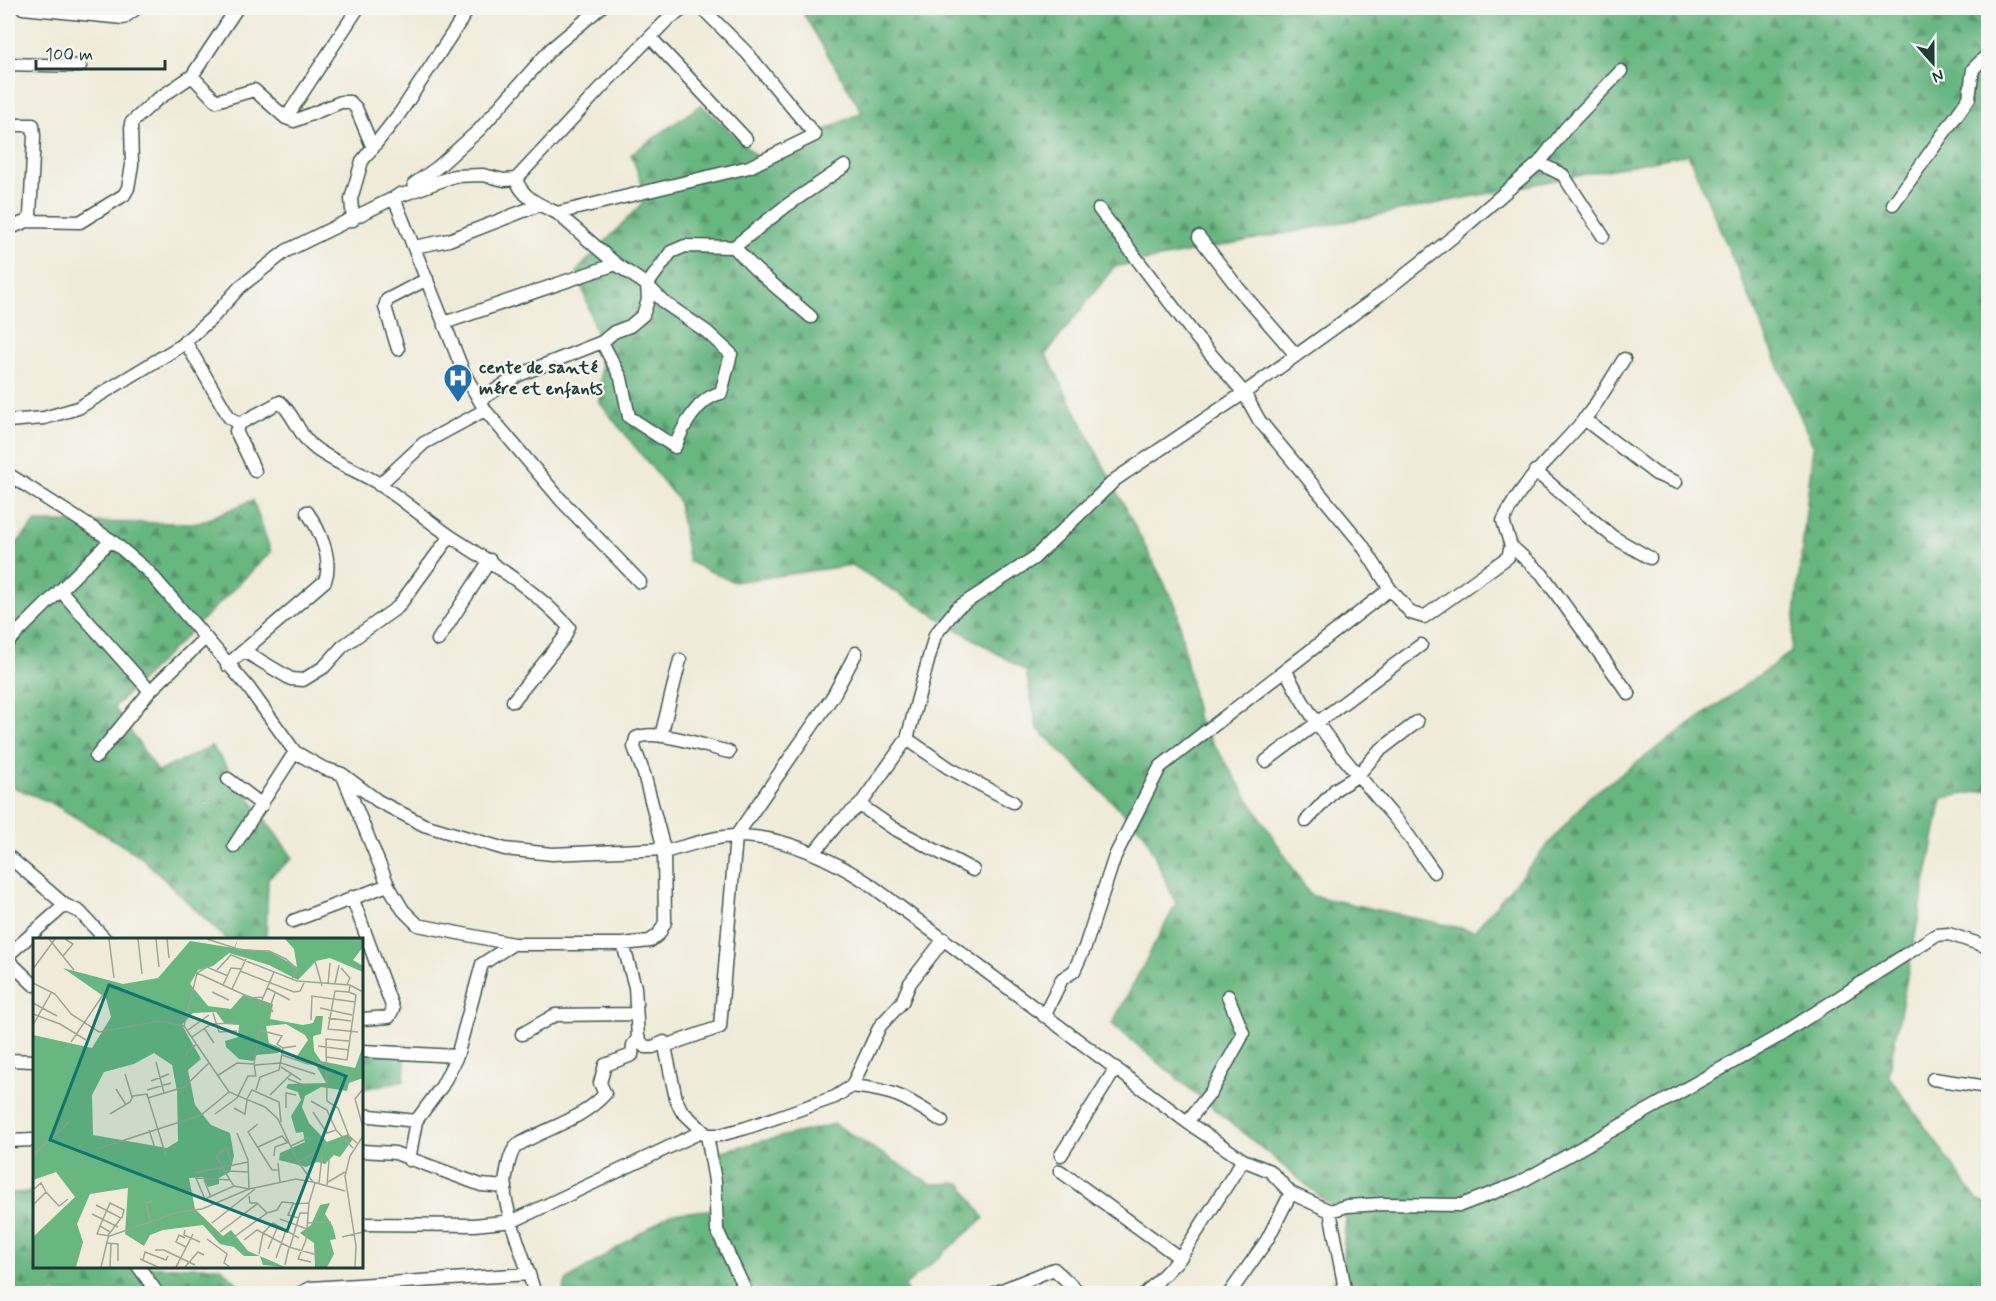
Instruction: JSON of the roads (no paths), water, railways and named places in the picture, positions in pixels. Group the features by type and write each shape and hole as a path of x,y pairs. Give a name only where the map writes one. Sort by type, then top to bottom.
{"street":[{"path":"23,8 82,10 123,18 137,8"},
{"path":"8,229 27,221 80,222 117,202 128,188 132,165 131,123 155,101 192,76 237,8"},
{"path":"286,118 358,8"},
{"path":"353,220 351,198 362,161 400,113 469,8"},
{"path":"8,421 44,418 78,408 185,341 212,318 240,287 286,251 394,198 438,167 479,130 551,49 600,8"},
{"path":"394,198 454,176 483,175 504,180 516,179 667,21 685,8"},
{"path":"557,213 749,167 814,135 747,53 702,8"},
{"path":"651,38 746,139"},
{"path":"1893,204 1969,98 1973,69 1989,54"},
{"path":"8,64 80,66"},
{"path":"814,853 838,823 860,805 907,739 935,636 957,608 1034,558 1116,479 1244,393 1380,295 1539,163 1566,128 1621,71"},
{"path":"192,76 216,101 254,90 286,118 294,121 341,102 350,102 356,108 373,148"},
{"path":"8,125 33,125 34,129 32,211 27,221"},
{"path":"1539,163 1563,175 1604,236"},
{"path":"379,485 424,443 482,405 519,375 602,342 614,332 630,326 644,315 648,300 647,285 671,252 686,246 735,247 786,206 844,166"},
{"path":"516,179 519,190 539,205 557,213 616,264 647,285 665,303 707,332 731,354 721,393 713,394 698,409 680,433 675,447 629,417 621,378 602,342"},
{"path":"394,198 464,373 482,405 561,500 640,582"},
{"path":"414,247 448,240 539,205"},
{"path":"1099,209 1196,338 1244,393 1258,420 1361,543 1390,589 1411,614 1424,617 1508,556 1511,546"},
{"path":"1199,237 1238,288 1296,355"},
{"path":"735,247 755,269 811,317"},
{"path":"444,323 616,264"},
{"path":"398,349 385,308 387,300 427,279"},
{"path":"185,341 229,417 239,424"},
{"path":"1624,359 1584,419 1535,471 1512,503 1503,521 1511,546 1542,574 1629,694"},
{"path":"255,471 236,431 239,424 280,402 307,441 317,450 379,485 450,536 490,560 529,588 569,627 564,638 513,701"},
{"path":"1584,419 1656,474 1676,482"},
{"path":"1535,471 1613,537 1650,558"},
{"path":"8,474 111,540 149,572 248,687 295,752 323,768 342,774 378,801 424,825 505,849 552,854 664,851 736,836 757,838 814,853 868,883 1187,1122 1243,1160 1270,1171 1291,1193 1330,1211 1347,1206 1382,1204 1461,1205 1519,1183 1779,1036 1936,935 1949,934 1989,947"},
{"path":"227,665 325,581 329,571 322,540 316,524 307,512"},
{"path":"244,651 291,679 303,680 324,667 343,646 398,607 450,536"},
{"path":"8,642 111,540"},
{"path":"438,640 490,560"},
{"path":"1044,1016 1062,979 1074,971 1114,856 1160,767 1176,752 1286,671 1390,589"},
{"path":"60,590 150,691"},
{"path":"96,758 150,691 205,638"},
{"path":"1266,761 1421,645"},
{"path":"665,1046 720,1028 736,836 833,696 856,653"},
{"path":"661,736 680,660"},
{"path":"1286,671 1297,693 1357,777 1394,816 1434,872"},
{"path":"1306,821 1336,789 1357,777 1379,751 1417,722"},
{"path":"342,774 388,885 403,910 418,925 513,944 623,944 650,941 659,934 665,922 664,851 644,774 634,747 636,738 642,735 661,736 729,752"},
{"path":"907,739 949,768 1013,802"},
{"path":"234,846 295,752"},
{"path":"228,779 262,805"},
{"path":"860,805 893,828 973,870"},
{"path":"8,856 65,905 80,912 105,938"},
{"path":"292,921 388,885"},
{"path":"352,897 393,1009 389,1017 363,1019"},
{"path":"8,955 65,905"},
{"path":"363,1224 474,1225 513,1221 705,1133 720,1135 746,1128 836,1097 852,1086 880,1026 902,1002 910,983 944,939"},
{"path":"409,1160 416,1121 442,1086 456,1056 482,964 513,944"},
{"path":"623,944 635,987 635,1014 639,1038 645,1047 653,1047 664,1042 676,1099 681,1110 705,1133 715,1181 717,1230 747,1293"},
{"path":"8,960 33,984"},
{"path":"1187,1122 1211,1092 1243,1033 1228,996"},
{"path":"522,1034 555,1015 635,1014"},
{"path":"535,1293 505,1194 508,1160 515,1146 575,1119 598,1102 605,1094 600,1083 601,1071 605,1065 632,1055 633,1045 639,1038"},
{"path":"363,1052 456,1056"},
{"path":"8,1060 33,1061"},
{"path":"1060,1155 1116,1068"},
{"path":"1934,1079 1989,1087"},
{"path":"852,1086 885,1090 905,1096 942,1121"},
{"path":"363,1115 416,1121"},
{"path":"8,1141 33,1140"},
{"path":"363,1151 395,1153 481,1185 507,1186"},
{"path":"1145,1293 1180,1258 1243,1160"},
{"path":"1060,1171 1180,1258"},
{"path":"1229,1293 1267,1240 1291,1193"},
{"path":"1330,1211 1346,1293"},
{"path":"139,1268 158,1293"},
{"path":"992,1293 1054,1269 1081,1293"},
{"path":"298,1293 311,1288 530,1274"}],"place":[{"name":"cente de santé mére et enfants","path":"458,404"}]}
